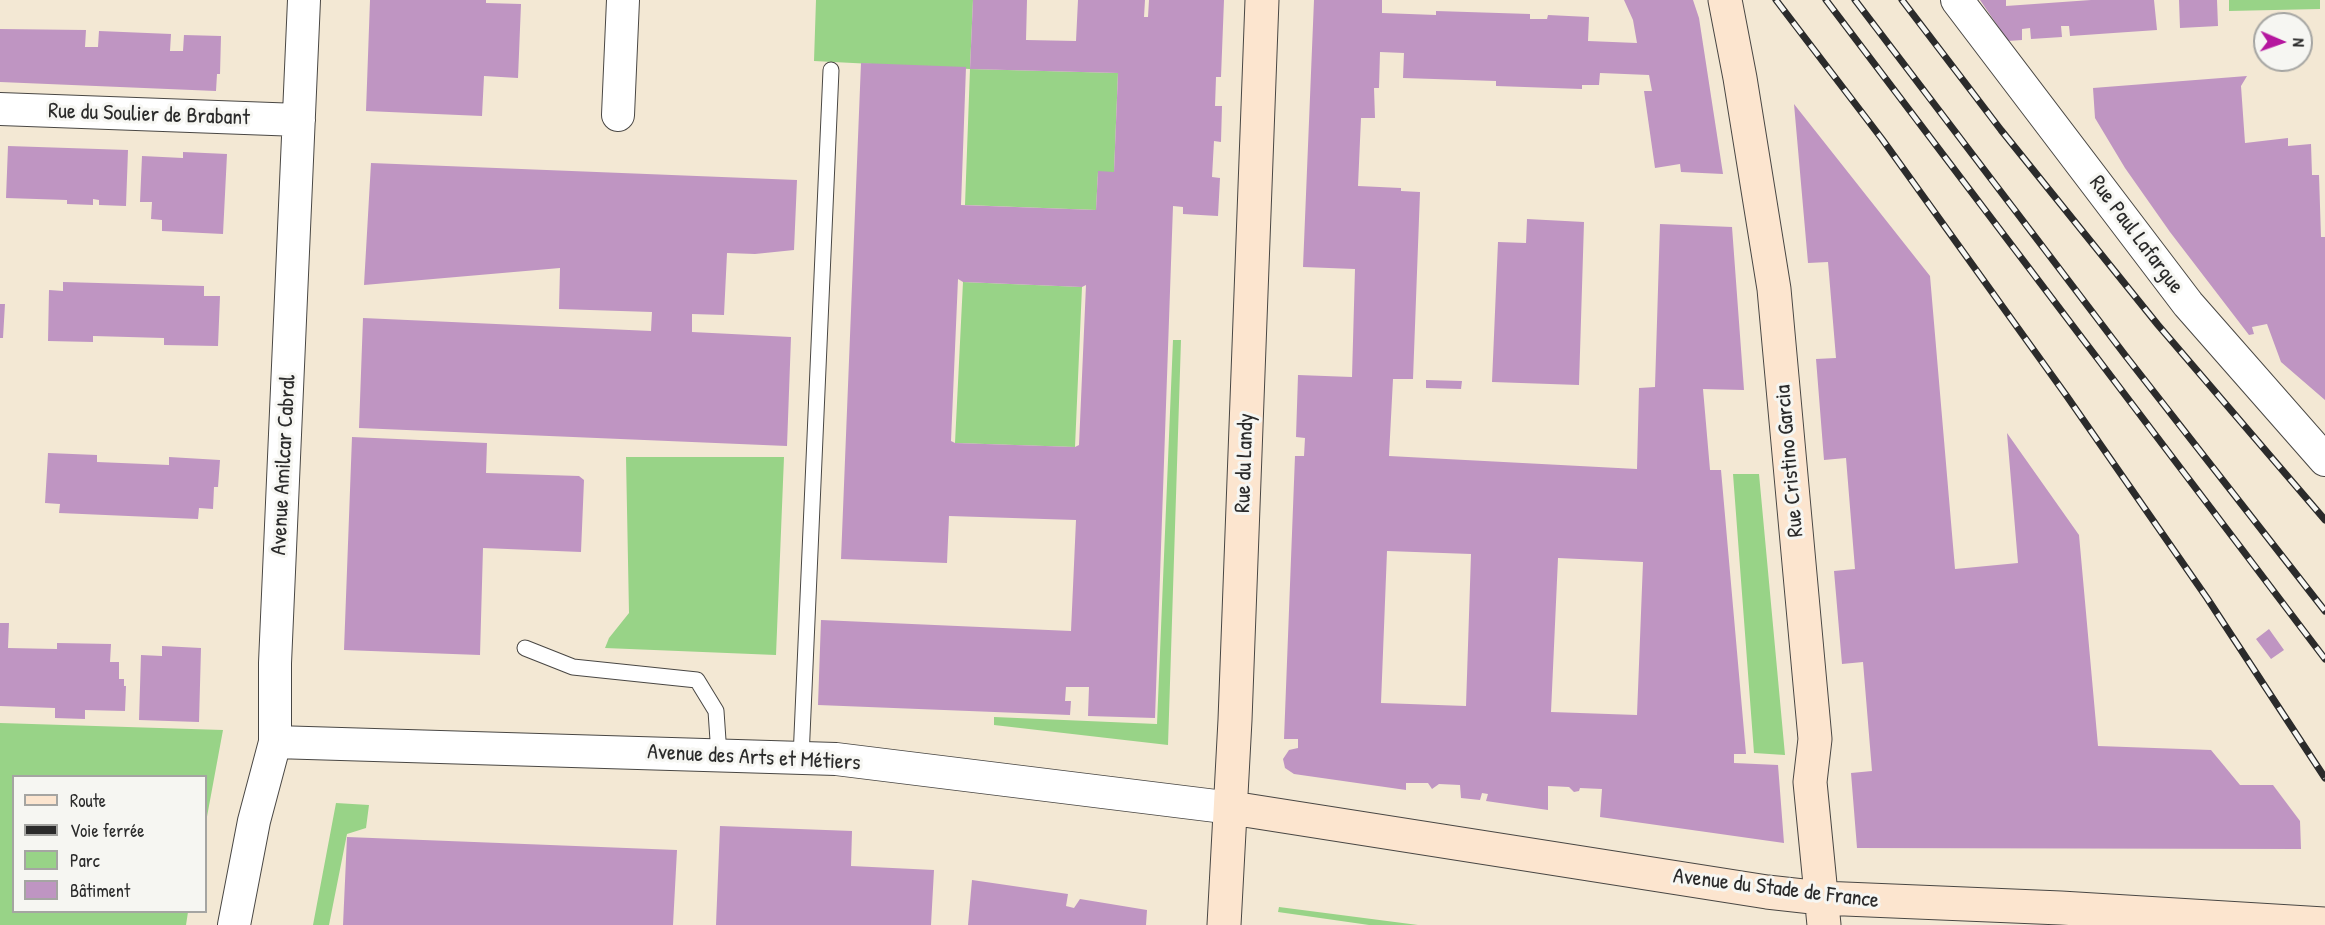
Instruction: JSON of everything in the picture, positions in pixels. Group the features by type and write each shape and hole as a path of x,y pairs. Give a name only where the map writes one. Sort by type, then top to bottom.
{"street":[{"name":"Avenue Amilcar Cabral","path":"234,925 254,821 275,742 276,651 304,0"},
{"path":"618,115 622,0"},
{"name":"Rue du Landy","path":"1224,925 1232,808 1262,0"},
{"name":"Rue Cristino Garcia","path":"1725,0 1774,289 1815,739 1810,782 1822,911"},
{"name":"Rue Paul Lafargue","path":"1957,0 2188,304 2325,460"},
{"name":"Rue du Soulier de Brabant","path":"0,109 299,120"},
{"name":"Avenue des Arts et Métiers","path":"275,742 836,759 1232,808"},
{"name":"Avenue du Stade de France","path":"1232,808 1767,892 1822,911 2073,909 2325,924"}],"lane":[{"path":"801,758 831,70"},
{"path":"525,648 573,667 697,680 716,711 719,755"}],"green space":[{"path":"816,0 973,0 970,69 814,61"},
{"path":"2229,0 2320,0 2320,9 2229,11"},
{"path":"970,69 1118,73 1114,172 1098,172 1096,210 965,205"},
{"path":"963,282 1082,287 1075,447 955,443"},
{"path":"1173,340 1181,340 1168,745 994,725 994,717 1157,724"},
{"path":"626,457 784,457 776,655 605,648 609,638 629,613"},
{"path":"1733,474 1759,474 1785,755 1754,753"},
{"path":"0,723 223,730 207,817 207,775 12,775 12,913 188,913 186,925 0,925"},
{"path":"336,803 369,805 366,828 347,834 329,925 313,925"},
{"path":"1279,907 1418,925 1369,925 1278,912"}],"building":[{"path":"370,0 486,0 486,3 521,4 518,78 484,76 482,116 366,111"},
{"path":"973,0 1027,0 1026,40 1076,41 1078,0 1145,0 1144,17 1148,17 1149,0 1224,0 1221,77 1216,77 1215,106 1222,106 1221,142 1214,141 1212,177 1220,178 1218,216 1183,214 1183,207 1173,206 1155,718 1088,716 1089,687 1066,687 1065,701 1071,701 1070,715 818,705 821,620 1071,631 1076,520 949,516 947,563 841,559 861,63 966,67 961,205 1096,210 1098,171 1114,172 1118,73 970,69","holes":["958,279 963,282 1082,287 1086,285 1079,445 1075,447 955,443 951,441"]},
{"path":"1314,0 1382,0 1382,13 1436,15 1436,11 1530,14 1530,19 1547,19 1548,15 1589,17 1588,41 1637,43 1633,20 1624,0 1693,0 1699,18 1723,174 1681,172 1680,164 1655,168 1644,91 1652,91 1649,75 1600,73 1599,85 1582,85 1582,89 1496,86 1496,81 1403,78 1404,53 1380,52 1379,88 1374,88 1375,118 1361,118 1358,186 1401,188 1401,191 1420,192 1413,379 1393,379 1389,456 1637,469 1639,388 1655,387 1660,224 1732,227 1744,390 1703,389 1710,470 1721,470 1746,754 1734,754 1734,763 1778,765 1784,843 1600,817 1602,789 1580,788 1579,791 1574,792 1569,787 1548,786 1548,810 1486,801 1488,794 1482,793 1480,800 1461,798 1460,785 1439,784 1432,789 1428,783 1406,783 1406,790 1294,774 1285,768 1283,759 1289,750 1298,748 1298,739 1284,739 1295,456 1304,456 1305,438 1296,437 1298,375 1352,377 1355,269 1303,267","holes":["1387,551 1471,554 1466,706 1381,703","1558,558 1643,562 1637,715 1551,712"]},
{"path":"1980,0 2006,0 2006,6 2091,0 2154,0 2157,30 2070,36 2069,26 2061,26 2062,37 2031,39 2030,28 2022,29 2022,40 2008,41"},
{"path":"2179,0 2217,0 2218,26 2180,28"},
{"path":"0,29 86,30 85,47 98,47 99,31 171,34 170,51 183,51 184,35 221,36 220,74 217,74 216,91 0,82"},
{"path":"2247,76 2241,86 2245,143 2288,138 2288,146 2311,144 2312,175 2319,175 2321,237 2325,237 2325,400 2281,362 2267,324 2252,327 2254,334 2249,335 2170,232 2125,168 2095,118 2093,88"},
{"path":"1794,104 1930,276 1955,569 2018,563 2007,433 2079,535 2098,746 2211,750 2240,785 2273,785 2300,821 2301,849 1857,848 1851,773 1872,771 1863,662 1842,664 1834,571 1855,569 1846,458 1824,460 1816,359 1836,358 1828,262 1808,263"},
{"path":"8,146 128,150 126,206 99,205 99,200 93,199 93,205 67,204 67,200 6,198"},
{"path":"183,152 227,154 223,234 162,231 162,220 151,219 152,202 140,202 142,156 183,158"},
{"path":"371,163 797,180 794,250 755,254 727,253 724,315 692,314 692,332 791,337 787,446 359,428 363,318 651,331 652,312 559,309 560,268 364,285"},
{"path":"1527,219 1584,222 1579,385 1492,382 1498,242 1526,243"},
{"path":"63,282 204,286 204,296 220,296 218,346 164,345 164,338 93,336 93,342 48,341 49,290 63,291"},
{"path":"0,304 5,304 3,338 0,338"},
{"path":"1426,380 1462,381 1461,389 1426,388"},
{"path":"352,437 487,443 486,473 579,476 584,480 581,552 483,548 480,655 344,650"},
{"path":"48,453 97,455 97,462 169,465 169,457 220,460 218,487 214,487 213,509 199,508 198,519 59,513 60,504 45,503"},
{"path":"0,623 9,623 8,648 57,649 57,643 111,644 110,662 119,662 119,679 124,679 124,686 126,686 125,711 85,710 85,719 55,718 55,708 0,706"},
{"path":"2269,629 2284,650 2271,659 2256,639"},
{"path":"162,646 201,648 199,722 139,720 141,655 162,656"},
{"path":"720,826 852,831 851,866 934,870 931,925 716,925"},
{"path":"347,837 677,850 673,925 343,925"},
{"path":"972,880 1068,894 1066,906 1074,908 1080,899 1147,910 1146,925 968,925"}],"railway":[{"path":"1776,0 1882,139 2066,395 2207,598 2325,778"},
{"path":"1826,0 2325,659"},
{"path":"1855,0 2125,355 2325,611"},
{"path":"1902,0 2001,130 2158,325 2325,520"}]}
